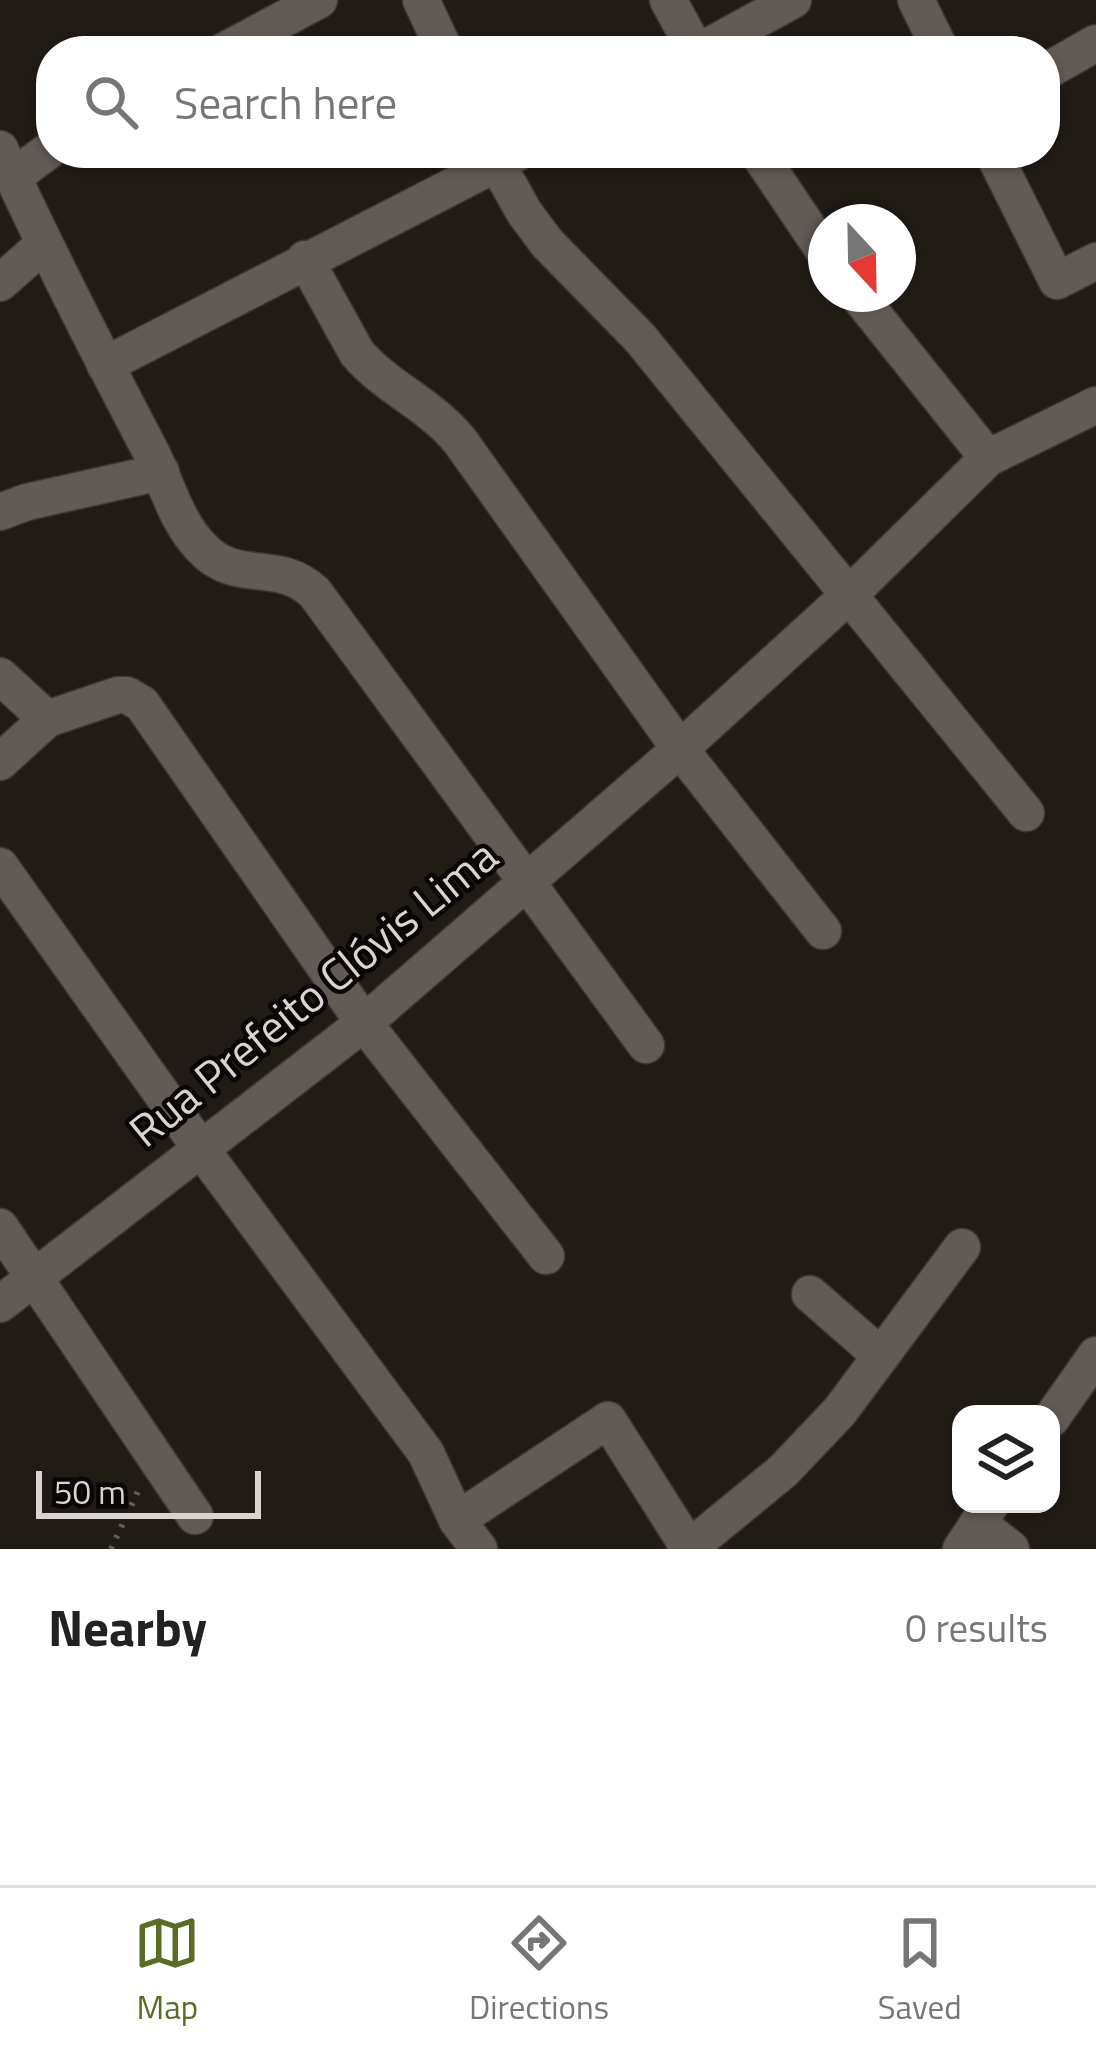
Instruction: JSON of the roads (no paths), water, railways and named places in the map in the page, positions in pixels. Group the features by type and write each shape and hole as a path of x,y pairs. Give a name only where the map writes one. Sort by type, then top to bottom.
{"street":[{"path":"252,36 319,0"},
{"path":"421,0 438,36"},
{"path":"668,0 689,36"},
{"path":"726,36 793,0"},
{"path":"916,0 934,36"},
{"path":"1060,63 1096,43"},
{"path":"36,154 6,163 43,245 161,472 182,524 220,565 290,574 315,593 646,1046"},
{"path":"105,365 481,168"},
{"path":"508,168 547,243 640,338 1026,813"},
{"path":"768,168 808,227"},
{"path":"1000,168 1057,281 1096,261"},
{"path":"0,283 43,245"},
{"path":"305,259 357,353 429,409 460,441 680,749 823,931"},
{"path":"871,312 988,458"},
{"name":"Rua Prefeito Clóvis Lima","path":"0,1304 364,1023 680,749 849,595 988,458 1096,405"},
{"path":"0,512 161,472"},
{"path":"0,676 47,718"},
{"path":"0,762 47,718 118,695 142,704 364,1023 546,1256"},
{"path":"0,866 426,1453 468,1534 608,1420 689,1549 783,1471 839,1412 962,1247"},
{"path":"0,1227 195,1516"},
{"path":"810,1294 881,1356"},
{"path":"1060,1406 1096,1355"},
{"path":"977,1525 1011,1549"}]}
